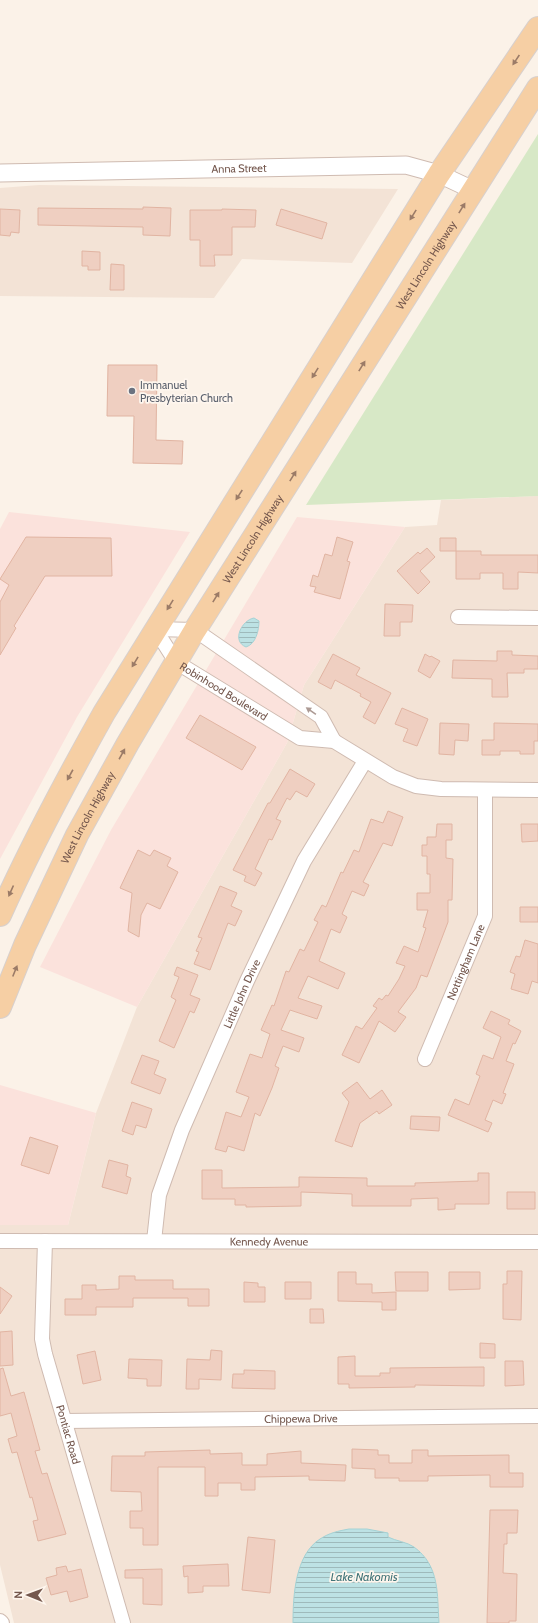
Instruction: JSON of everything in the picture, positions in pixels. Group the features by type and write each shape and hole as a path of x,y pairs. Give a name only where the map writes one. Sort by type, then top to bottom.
{"main road":[{"path":"0,915 56,799 104,713 439,174 538,28"},
{"name":"West Lincoln Highway","path":"0,1007 25,945 77,835 128,743 195,630 538,88"}],"street":[{"name":"Anna Street","path":"0,173 406,165 439,174 473,190"},
{"path":"458,617 538,618"},
{"path":"155,629 195,630 321,717 334,741"},
{"name":"Robinhood Boulevard","path":"155,629 176,662 300,738 334,741 393,777 416,786 441,789 538,790"},
{"name":"Little John Drive","path":"154,1241 159,1195 182,1130 246,981 304,861 365,760"},
{"name":"Nottingham Lane","path":"425,1059 485,916 485,790"},
{"name":"Kennedy Avenue","path":"0,1241 538,1242"},
{"name":"Pontiac Road","path":"45,1241 42,1339 45,1354 123,1623"},
{"name":"Chippewa Drive","path":"64,1421 538,1416"}],"shaded area":[{"path":"39,185 398,189 352,263 242,259 214,298 0,296 0,188"},
{"path":"538,496 538,1623 14,1623 0,1565 0,1225 68,1225 96,1113 137,1007 287,743 304,685 405,527 437,525 441,500"},
{"path":"9,512 190,532 77,717 0,859 0,529"},
{"path":"297,517 405,527 304,685 287,743 137,1007 40,967 111,830"},
{"path":"0,1085 96,1113 68,1225 0,1225"}],"green space":[{"path":"538,134 538,496 306,505"}],"water":[{"path":"254,618 259,621 258,632 255,640 246,647 239,640 240,631 242,626"},
{"name":"Lake Nakomis","path":"349,1529 367,1529 388,1533 388,1537 411,1545 422,1555 429,1563 436,1581 439,1623 293,1623 297,1577 300,1565 305,1555 312,1546 323,1537 334,1532"}],"building":[{"path":"143,207 171,208 170,236 143,235 143,227 38,225 38,208 143,209"},
{"path":"0,209 20,210 19,233 11,232 10,236 0,235"},
{"path":"281,209 327,223 322,239 276,225"},
{"path":"190,210 256,210 255,227 232,227 232,255 214,255 215,266 200,266 200,240 190,240"},
{"path":"82,251 100,252 100,270 88,270 88,266 82,266"},
{"path":"111,264 124,265 124,290 110,290"},
{"name":"Immanuel Presbyterian Church","path":"108,365 157,365 156,440 183,441 182,464 133,463 134,416 107,416"},
{"path":"26,537 111,538 112,576 45,576 14,626 16,628 0,655 0,602 9,585 0,579"},
{"path":"337,537 353,542 347,561 350,562 340,599 314,592 316,587 310,586 313,575 318,577 325,554 332,556"},
{"path":"440,538 456,538 456,551 440,551"},
{"path":"427,548 435,557 420,571 430,582 418,594 397,571 418,552 420,554"},
{"path":"456,551 481,551 481,555 538,555 538,573 518,572 518,589 503,589 503,573 480,573 480,579 456,579"},
{"path":"385,604 413,605 412,622 400,622 400,636 384,636"},
{"path":"497,651 512,651 512,655 538,656 538,669 524,669 524,673 507,673 508,697 492,697 492,679 452,678 453,660 497,661"},
{"path":"333,654 360,668 356,675 391,693 375,724 363,717 371,702 360,696 361,694 335,680 331,689 318,682"},
{"path":"425,654 440,661 430,678 418,671"},
{"path":"402,708 428,719 417,746 403,741 408,729 395,724"},
{"path":"200,715 256,747 242,770 186,738"},
{"path":"440,723 469,724 468,741 455,740 454,755 439,754"},
{"path":"494,723 538,724 538,741 534,741 534,754 520,754 520,751 500,751 500,755 482,755 482,740 494,740"},
{"path":"290,769 315,784 307,797 296,791 290,800 287,798 276,819 281,821 272,840 269,839 255,869 262,873 255,886 244,881 246,876 233,870 268,803 270,803"},
{"path":"388,811 403,817 392,846 383,843 363,882 369,885 364,896 352,891 342,914 347,917 340,933 331,929 319,961 345,973 338,989 308,976 298,998 322,1006 317,1019 290,1010 281,1030 304,1038 299,1052 283,1046 275,1066 279,1068 272,1088 260,1116 255,1113 244,1151 228,1146 226,1152 215,1149 226,1112 241,1117 249,1097 236,1092 250,1054 262,1058 270,1034 261,1030 272,1005 274,1006 286,971 289,972 300,949 304,951 318,922 314,920 322,905 326,907 341,872 343,873 354,850 359,852 371,819 383,823"},
{"path":"437,824 452,824 452,840 446,840 446,858 453,859 452,900 448,900 448,922 427,977 421,975 416,988 398,1012 406,1017 395,1032 379,1021 359,1063 342,1055 356,1026 362,1029 377,1008 373,1006 379,998 382,1000 386,995 388,996 405,966 396,963 404,946 418,952 426,928 423,927 428,910 417,910 417,893 430,893 430,874 427,874 427,856 422,856 422,845 427,845 427,837 436,837"},
{"path":"521,824 538,824 538,841 522,842"},
{"path":"138,850 150,856 154,850 171,858 167,866 178,872 160,909 147,903 141,915 139,937 128,931 132,893 120,888"},
{"path":"220,886 237,893 231,906 242,911 235,926 228,923 210,970 194,964 199,952 196,951 202,938 198,937"},
{"path":"520,907 538,907 538,922 520,922"},
{"path":"525,940 538,944 538,983 532,981 528,994 511,989 515,974 510,972 516,956 520,957"},
{"path":"177,967 198,975 190,995 200,999 194,1013 190,1011 174,1048 159,1041 176,1000 171,997 179,977 174,975"},
{"path":"491,1011 510,1020 508,1024 521,1031 515,1044 513,1043 506,1061 514,1064 503,1093 506,1094 502,1104 493,1100 485,1120 492,1123 488,1132 448,1115 455,1099 469,1105 480,1076 476,1074 483,1055 493,1059 501,1037 483,1028"},
{"path":"142,1055 159,1061 154,1074 166,1079 160,1094 131,1083"},
{"path":"357,1082 370,1099 382,1090 392,1105 379,1114 377,1111 360,1123 352,1147 335,1141 349,1102 342,1093"},
{"path":"132,1102 152,1109 146,1128 136,1125 133,1135 122,1131"},
{"path":"411,1116 440,1117 439,1131 410,1129"},
{"path":"30,1137 58,1146 49,1174 21,1165"},
{"path":"109,1160 128,1165 126,1176 131,1178 127,1194 102,1187"},
{"path":"202,1170 222,1170 222,1188 299,1187 299,1177 367,1178 367,1186 415,1186 415,1183 478,1181 478,1173 489,1173 489,1204 455,1204 455,1209 438,1210 438,1198 411,1199 411,1206 352,1206 352,1194 301,1192 301,1206 246,1207 246,1205 235,1205 235,1199 202,1199"},
{"path":"507,1192 535,1192 535,1209 507,1209"},
{"path":"507,1271 522,1271 521,1320 503,1319 503,1284 507,1284"},
{"path":"338,1272 356,1272 356,1284 372,1284 372,1293 396,1292 396,1310 382,1310 382,1302 338,1301"},
{"path":"395,1272 428,1272 428,1291 396,1291"},
{"path":"449,1272 480,1272 480,1289 449,1290"},
{"path":"119,1276 135,1276 135,1280 173,1280 173,1289 209,1289 209,1306 188,1306 188,1298 133,1298 133,1307 96,1307 96,1315 65,1315 65,1299 82,1299 82,1285 96,1285 96,1290 119,1289"},
{"path":"244,1282 258,1283 258,1287 265,1287 265,1302 244,1302"},
{"path":"285,1282 311,1282 311,1299 285,1299"},
{"path":"0,1287 12,1296 0,1314"},
{"path":"310,1309 323,1309 324,1323 310,1323"},
{"path":"12,1331 13,1365 0,1366 0,1332"},
{"path":"480,1343 495,1344 495,1358 480,1358"},
{"path":"211,1350 222,1351 221,1380 199,1379 199,1389 186,1389 187,1359 210,1360"},
{"path":"95,1351 101,1380 83,1384 77,1355"},
{"path":"355,1356 355,1376 380,1376 380,1373 390,1373 390,1368 484,1367 484,1386 415,1385 415,1387 349,1388 349,1384 338,1384 338,1357"},
{"path":"129,1359 162,1360 161,1386 147,1386 147,1379 128,1378"},
{"path":"505,1361 523,1361 524,1385 505,1386"},
{"path":"3,1368 11,1396 24,1392 40,1450 35,1451 42,1474 47,1473 66,1534 38,1541 33,1521 38,1520 32,1497 30,1498 17,1452 12,1453 8,1439 17,1436 11,1413 0,1416 0,1369"},
{"path":"244,1370 275,1371 275,1389 232,1388 233,1374 244,1374"},
{"path":"352,1449 378,1450 378,1455 389,1455 389,1463 412,1463 412,1450 428,1450 428,1456 509,1455 509,1473 523,1473 523,1487 490,1487 490,1475 428,1476 428,1481 399,1481 399,1478 375,1478 375,1469 352,1468"},
{"path":"210,1450 210,1454 242,1453 242,1465 267,1465 267,1454 301,1451 301,1463 346,1465 345,1481 309,1480 309,1476 255,1477 255,1490 241,1490 241,1483 218,1483 218,1496 205,1496 205,1467 158,1467 158,1545 143,1545 143,1528 130,1528 130,1511 142,1511 141,1492 111,1491 112,1456 145,1456 145,1452"},
{"path":"490,1510 518,1510 517,1533 507,1533 507,1544 504,1544 503,1573 517,1574 516,1621 509,1621 509,1623 487,1623"},
{"path":"248,1537 275,1540 270,1593 242,1590"},
{"path":"228,1564 229,1586 203,1586 203,1592 188,1593 188,1576 184,1577 183,1566"},
{"path":"66,1566 68,1572 81,1569 88,1597 70,1602 67,1591 51,1595 46,1578 57,1575 56,1568"},
{"path":"162,1569 162,1605 143,1604 143,1578 125,1578 125,1570"}],"place":[{"name":"Immanuel Presbyterian Church","path":"132,391"}]}
